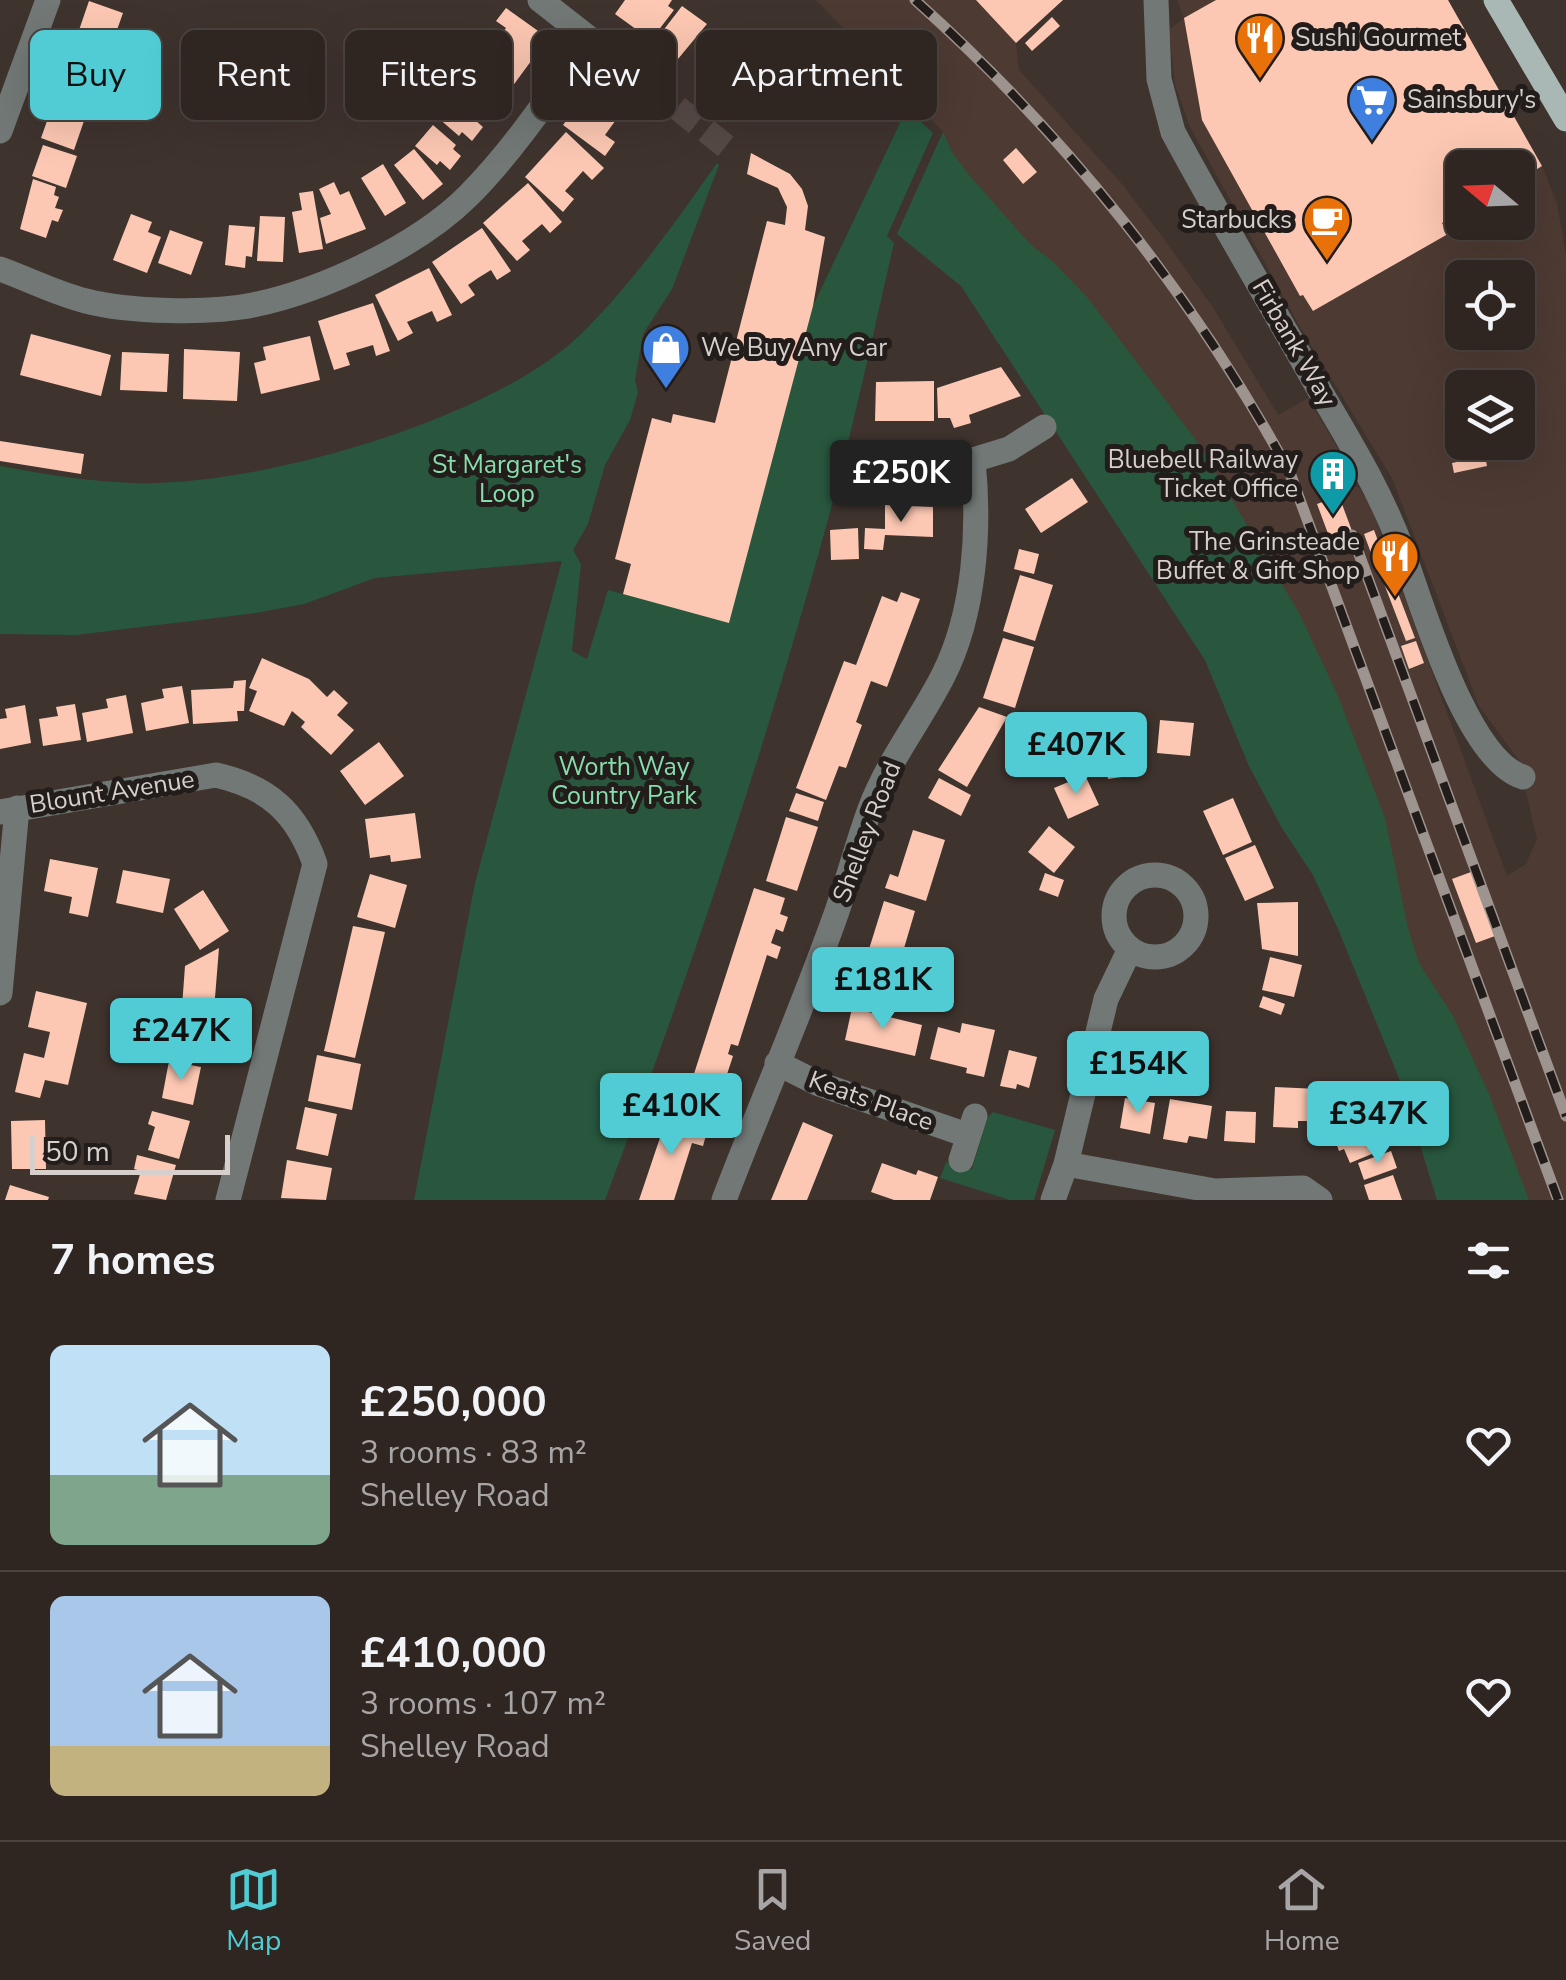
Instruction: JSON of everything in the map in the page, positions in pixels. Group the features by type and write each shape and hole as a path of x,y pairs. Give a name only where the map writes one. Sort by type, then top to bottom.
{"main road":[{"path":"1496,0 1566,118"}],"street":[{"path":"0,131 48,0"},
{"path":"0,269 86,302 180,310 253,305 384,257 427,230 465,199 501,161 590,40 540,0"},
{"name":"Firbank Way","path":"1156,0 1159,79 1173,132 1378,488 1463,707 1500,765 1523,777"},
{"path":"860,481 860,462 973,460 1009,450 1044,426"},
{"name":"Shelley Road","path":"724,1200 834,919 871,808 894,757 945,672 956,643 966,606 975,528 973,460"},
{"name":"Blount Avenue","path":"8,810 216,775 245,782 277,803 304,833 315,864 228,1200"},
{"path":"0,993 8,810"},
{"path":"1053,1200 1066,1164 1106,999 1130,949"},
{"name":"Keats Place","path":"777,1063 819,1084 971,1125 960,1160"},
{"path":"1066,1164 1223,1196 1288,1186 1303,1188 1320,1200"}],"shaded area":[{"path":"816,0 976,0 1016,43 1019,70 1122,184 1164,239 1212,306 1278,415 1308,398 1350,469 1343,478 1360,489 1371,506 1507,876 1526,864 1537,839 1518,759 1479,706 1392,478 1300,327 1190,127 1175,85 1169,30 1184,18 1177,0 1448,0 1533,150 1445,150 1445,240 1535,240 1535,154 1557,203 1566,255 1566,1200 1437,1200 1401,1083 1339,931 1313,875 1249,766 1205,660 961,286 897,234 943,132 931,120 937,120 937,30 845,30"}],"green space":[{"name":"Worth Way Country Park","path":"896,120 919,120 933,133 887,236 894,243 833,501 755,766 698,941 605,1200 414,1200 475,883 562,561 375,578 304,604 256,613 76,635 0,634 0,466 101,481 186,481 244,474 306,460 433,420 490,395 541,366 580,335 636,274 717,163 672,289 643,334 635,380 638,392 630,420 605,465 588,524 573,550 581,564 572,651 587,659 608,590 729,622 813,306 900,123"},
{"path":"943,132 970,176 1030,244 1087,297 1199,444 1299,613 1338,696 1385,818 1419,963 1453,1016 1489,1094 1529,1200 1437,1200 1401,1083 1339,931 1313,875 1249,766 1205,660 961,286 897,234"},
{"path":"993,1112 1055,1130 1034,1200 1010,1200 940,1178 946,1162 972,1169"}],"building":[{"path":"625,0 672,0 668,6 674,10 659,30 637,30 615,14"},
{"path":"976,0 1063,0 1016,43"},
{"name":"Sainsbury's","path":"1216,0 1448,0 1533,150 1445,150 1445,236 1313,311 1300,296 1202,120 1184,18"},
{"path":"89,1 123,13 117,30 79,30"},
{"path":"682,6 707,24 696,30 696,37 678,59 676,30 663,30"},
{"path":"506,8 537,30 532,30 532,60 512,87 512,30 505,30 496,21"},
{"path":"1052,17 1060,26 1032,51 1025,43"},
{"path":"47,120 84,120 74,150 41,138"},
{"path":"440,120 475,120 483,127 472,141 462,132 459,136"},
{"path":"567,120 616,120 605,135 615,142 605,156 563,125"},
{"path":"433,125 456,145 453,149 461,156 450,170 440,161 437,165 415,146"},
{"path":"566,132 604,168 592,180 583,171 565,191 574,199 563,212 525,177"},
{"path":"43,145 77,156 66,188 32,176"},
{"path":"1016,148 1037,172 1023,184 1003,160"},
{"path":"414,149 443,184 423,200 394,165"},
{"path":"751,153 790,174 802,189 808,206 805,230 825,237 813,306 729,623 623,594 631,564 615,559 652,418 671,423 673,414 715,423 767,221 785,225 787,207 778,188 747,174"},
{"path":"383,164 406,203 385,216 361,178"},
{"path":"33,179 56,187 54,195 59,197 55,208 63,210 58,222 52,220 46,238 20,229"},
{"path":"334,182 340,195 349,191 366,229 326,244 320,218 331,214 319,189"},
{"path":"528,183 562,222 550,233 542,224 522,241 530,250 517,261 483,223"},
{"path":"313,191 323,249 299,253 292,212 302,210 299,193"},
{"path":"131,214 152,222 148,232 161,237 147,273 113,260"},
{"path":"260,216 285,217 283,262 257,261"},
{"path":"229,225 255,227 252,257 246,256 245,268 225,265"},
{"path":"482,228 511,271 497,280 491,270 478,278 468,285 475,295 461,304 432,262"},
{"path":"170,230 203,242 191,275 158,263"},
{"path":"429,268 452,315 437,322 432,311 407,322 413,333 398,341 375,295"},
{"path":"373,303 390,351 376,356 373,345 346,353 350,365 334,370 318,321"},
{"path":"31,334 111,355 101,396 20,375"},
{"path":"310,336 320,380 261,394 254,363 266,360 263,347"},
{"path":"184,349 240,352 237,401 183,399"},
{"path":"122,352 169,354 167,392 120,390"},
{"path":"1001,367 1021,396 969,415 971,423 954,428 950,418 938,418 937,388"},
{"path":"934,381 934,421 875,421 876,382"},
{"path":"0,441 84,454 81,474 0,461"},
{"path":"1486,460 1487,466 1454,473 1452,463"},
{"path":"1072,478 1088,502 1041,533 1025,509"},
{"name":"Bluebell Railway Ticket Office","path":"1339,496 1352,531 1330,539 1317,504"},
{"path":"885,505 933,507 933,537 885,535 883,550 864,549 865,528 885,529"},
{"path":"858,528 859,559 831,560 830,530"},
{"path":"1374,530 1385,560 1375,564 1364,534"},
{"path":"1019,549 1039,554 1034,574 1014,569"},
{"name":"The Grinsteade Buffet & Gift Shop","path":"1387,564 1415,638 1406,641 1378,568"},
{"path":"1020,575 1053,585 1035,641 1003,631"},
{"path":"901,592 920,599 887,687 871,681 856,722 862,725 846,768 839,766 826,800 796,788 844,661 856,665 882,596 897,602"},
{"path":"1003,638 1034,647 1015,708 983,698"},
{"path":"1416,641 1424,663 1409,669 1401,646"},
{"path":"262,658 309,679 327,697 334,690 348,703 337,715 354,730 331,755 301,727 305,722 292,711 284,726 249,711 257,691 249,688"},
{"path":"246,680 244,711 237,711 238,721 193,724 191,690 233,688 234,681"},
{"path":"182,686 189,723 146,731 141,703 164,698 162,689"},
{"path":"126,695 133,733 87,742 82,713 108,708 106,699"},
{"path":"75,704 81,740 43,746 39,719 58,716 56,707"},
{"path":"25,705 31,743 0,749 0,719 7,718 5,709"},
{"path":"979,707 1007,717 967,787 938,770"},
{"path":"1160,720 1194,723 1190,756 1157,753"},
{"path":"1136,721 1143,774 1108,779 1100,727"},
{"path":"379,742 404,776 365,805 340,771"},
{"path":"1085,775 1099,805 1068,819 1054,788"},
{"path":"939,778 971,795 961,816 928,798"},
{"path":"796,793 824,802 818,821 789,811"},
{"path":"1233,798 1252,842 1223,855 1203,811"},
{"path":"415,813 421,858 391,862 390,855 370,858 365,819"},
{"path":"786,817 818,827 797,891 766,881"},
{"path":"1049,826 1075,847 1054,873 1028,852"},
{"path":"913,830 945,840 926,901 885,888 890,874 898,877"},
{"path":"1255,845 1274,888 1245,901 1225,858"},
{"path":"50,859 98,868 88,917 69,913 72,897 44,891"},
{"path":"123,870 170,879 163,913 116,903"},
{"path":"1471,872 1495,936 1476,943 1452,879"},
{"path":"1045,873 1064,880 1058,897 1039,890"},
{"path":"370,874 407,885 395,928 357,917"},
{"path":"754,888 785,898 780,914 788,917 783,932 776,929 771,943 781,947 777,959 767,955 738,1046 731,1044 728,1054 733,1056 711,1123 681,1114"},
{"path":"203,890 229,931 200,950 174,909"},
{"path":"884,901 915,911 897,972 865,962"},
{"path":"1298,902 1298,956 1262,949 1257,903"},
{"path":"353,926 385,932 355,1058 324,1051"},
{"path":"219,948 214,1010 182,1007 185,966"},
{"path":"1270,957 1302,965 1294,997 1262,990"},
{"path":"36,991 87,1003 68,1085 45,1080 40,1098 15,1092 24,1053 44,1058 50,1032 28,1027"},
{"path":"1263,996 1285,1004 1281,1015 1259,1007"},
{"path":"852,1008 922,1025 915,1056 845,1040"},
{"path":"179,1014 214,1021 206,1059 171,1052"},
{"path":"962,1023 995,1030 984,1077 966,1073 967,1068 930,1059 938,1027 960,1033"},
{"path":"1009,1050 1037,1057 1029,1088 1017,1084 1016,1089 1000,1086"},
{"path":"317,1055 361,1064 352,1110 308,1101"},
{"path":"169,1061 201,1067 193,1105 162,1098"},
{"path":"1275,1087 1318,1089 1317,1121 1298,1121 1298,1128 1273,1127"},
{"path":"1125,1098 1155,1103 1150,1134 1120,1128"},
{"path":"1170,1099 1212,1106 1207,1139 1189,1136 1187,1143 1163,1139"},
{"path":"305,1107 337,1114 328,1156 296,1149"},
{"path":"1367,1107 1384,1149 1350,1163 1344,1149 1339,1151 1334,1137 1344,1133 1338,1119"},
{"path":"152,1111 190,1121 179,1159 148,1150 155,1127 148,1124"},
{"path":"1226,1111 1256,1112 1255,1143 1224,1141"},
{"path":"668,1114 708,1128 703,1146 692,1143 674,1200 639,1200"},
{"path":"45,1120 46,1169 12,1169 11,1121"},
{"path":"803,1122 833,1135 807,1200 771,1200"},
{"path":"1391,1151 1397,1168 1364,1180 1358,1163"},
{"path":"137,1155 176,1165 166,1200 134,1194 141,1171 134,1169"},
{"path":"287,1160 332,1168 326,1200 281,1198"},
{"path":"882,1163 916,1175 918,1170 938,1177 930,1200 894,1200 871,1192"},
{"path":"1393,1175 1402,1200 1369,1200 1364,1185"},
{"path":"10,1185 49,1197 48,1200 5,1200"}],"tunnel":[{"path":"676,107 728,148"}],"railway":[{"path":"915,0 1023,106 1123,220 1212,343 1290,473 1558,1200"},
{"path":"1352,535 1566,1116"}],"place":[{"name":"Sushi Gourmet","path":"1260,80"},
{"name":"Sainsbury's","path":"1372,142"},
{"name":"Starbucks","path":"1327,262"},
{"name":"We Buy Any Car","path":"666,390"},
{"name":"Bluebell Railway Ticket Office","path":"1333,516"},
{"name":"The Grinsteade Buffet & Gift Shop","path":"1395,598"}],"park label":[{"name":"St Margaret's Loop","path":"507,480"}]}
